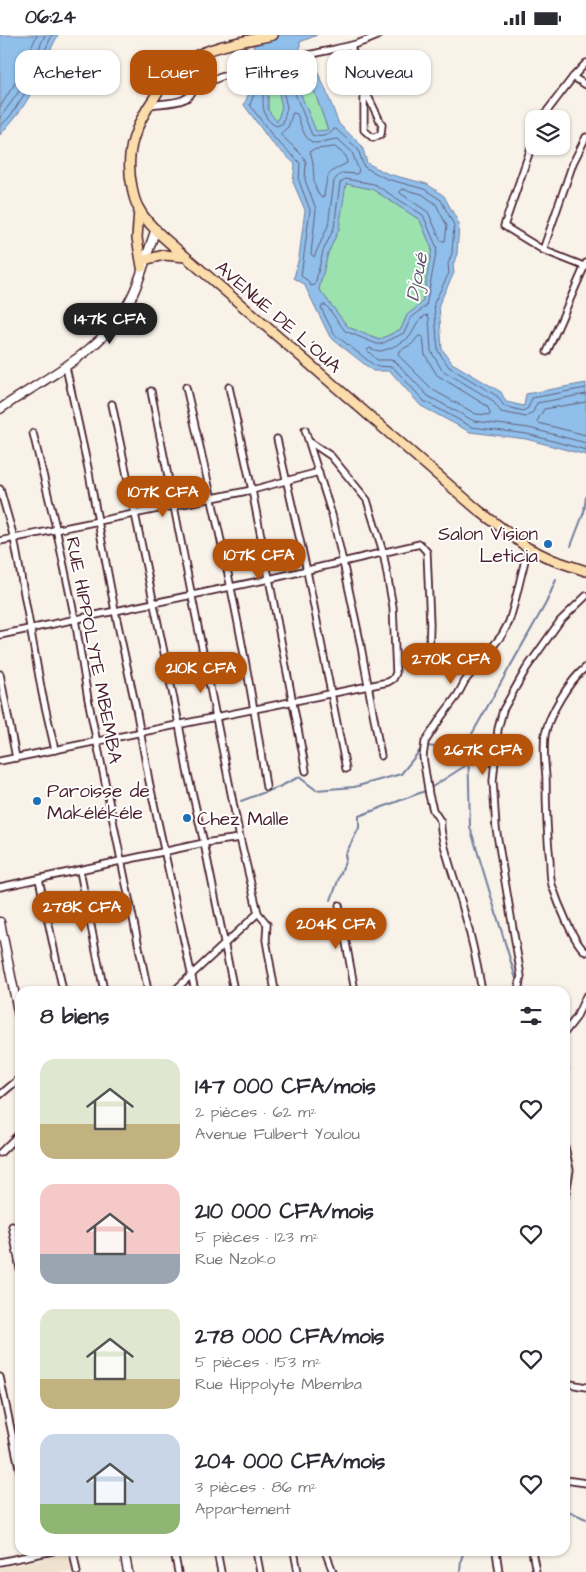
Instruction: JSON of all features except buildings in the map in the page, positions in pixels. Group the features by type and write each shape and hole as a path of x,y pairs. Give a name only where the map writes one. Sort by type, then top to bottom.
{"main road":[{"name":"AVENUE DE L'OUA","path":"210,50 273,35"},
{"name":"AVENUE DE L'OUA","path":"155,95 140,120 130,152 130,182 139,209 156,229 478,510 528,548 553,561 586,571"},
{"path":"139,209 137,238 143,263"},
{"path":"0,409 66,367 99,341 123,312 135,290 156,229"},
{"path":"143,263 164,255 186,257"},
{"path":"0,922 15,996"},
{"path":"125,1556 128,1572"}],"street":[{"path":"217,78 242,70 351,45 380,35"},
{"path":"351,45 353,50"},
{"path":"548,110 586,63"},
{"path":"573,77 586,85"},
{"path":"364,88 382,125 381,133 373,138 364,130 364,88"},
{"path":"149,105 177,103 190,95"},
{"path":"543,250 572,163 586,137"},
{"path":"528,155 504,226 543,250 586,266 547,352"},
{"path":"66,367 88,468 164,852 194,986"},
{"path":"186,387 232,587 241,644 255,708 266,787"},
{"path":"229,387 270,579 306,771"},
{"path":"151,391 240,838 258,913 267,923 266,940 274,986"},
{"path":"112,404 233,986"},
{"path":"305,430 332,515 343,562 381,755"},
{"name":"RUE HIPPOLYTE MBEMBA","path":"33,433 75,619 96,741 147,986"},
{"path":"277,439 307,571 346,769"},
{"path":"0,761 388,682 396,673 393,607 383,552 367,500 331,455 310,443"},
{"path":"0,541 252,490 319,472"},
{"path":"0,489 14,538 55,750"},
{"path":"0,635 193,596 420,544 427,552 430,624 428,659"},
{"path":"481,986 463,907 446,851 440,826 441,822 433,810 423,757 425,743 433,729 457,697 465,681 502,635 509,622 528,548"},
{"path":"519,986 521,976 496,828 493,781 498,729 503,710 526,669 560,621 586,596"},
{"path":"586,667 568,687 554,710 546,735 544,755 547,837 552,884 580,948 586,952"},
{"path":"0,674 16,758"},
{"path":"0,887 204,843 240,838"},
{"path":"80,871 103,986"},
{"path":"39,879 62,986"},
{"path":"338,905 354,986"},
{"path":"180,986 258,913"},
{"path":"570,1026 576,1019 586,996"},
{"path":"0,1095 15,1082"},
{"path":"0,1153 15,1138"},
{"path":"12,1226 15,1242"},
{"path":"0,1377 15,1448"},
{"path":"570,1384 586,1387"},
{"path":"570,1481 586,1483"},
{"path":"0,1562 24,1556"},
{"path":"74,1556 77,1572"},
{"path":"175,1556 178,1572"},
{"path":"218,1556 221,1572"},
{"path":"257,1556 260,1572"},
{"path":"295,1556 298,1572"},
{"path":"327,1556 333,1572"},
{"path":"497,1556 499,1572"},
{"path":"533,1556 536,1572"}],"shaded area":[{"path":"55,1556 74,1556 77,1572 0,1572 0,1568"}],"green space":[{"path":"268,95 279,95 282,107 277,123 268,110"},
{"path":"301,95 316,95 328,130 316,132"},
{"path":"345,183 372,189 420,220 432,249 422,304 407,315 401,329 379,340 348,327 319,289 328,253 339,229"}],"water":[{"path":"0,35 58,35 51,50 15,50 15,95 30,95 0,135"},
{"path":"250,35 317,35 300,42 300,50 254,50"},
{"path":"317,71 339,124 362,146 367,163 388,174 427,184 444,196 459,224 457,254 453,265 454,273 439,304 442,349 452,363 501,392 506,402 524,406 526,394 586,383 586,455 526,439 470,432 421,406 390,371 373,371 330,337 304,284 294,278 299,257 305,210 293,182 295,164 271,142 244,105 248,95 268,95 268,110 277,122 282,107 279,95 301,95 316,131 328,130 316,95","holes":["346,184 372,189 420,220 432,249 422,303 407,315 401,329 379,340 348,327 319,289 328,253 339,229"]}],"waterway":[{"path":"571,546 584,512 586,497"},
{"path":"516,979 470,827 468,741 546,603 556,580"},
{"path":"427,746 467,751"},
{"path":"241,801 279,787 299,777 316,790 354,787 401,774 422,748"},
{"path":"432,787 468,764"},
{"path":"331,900 346,859 345,855 359,828 359,816 425,791"},
{"path":"570,1512 586,1519"},
{"path":"460,1572 462,1556"}],"place":[{"name":"Salon Vision Leticia","path":"548,544"},
{"name":"Paroisse de Makélékéle","path":"37,801"},
{"name":"Chez Malle","path":"187,818"}],"water label":[{"name":"Djoué","path":"416,277"}]}
